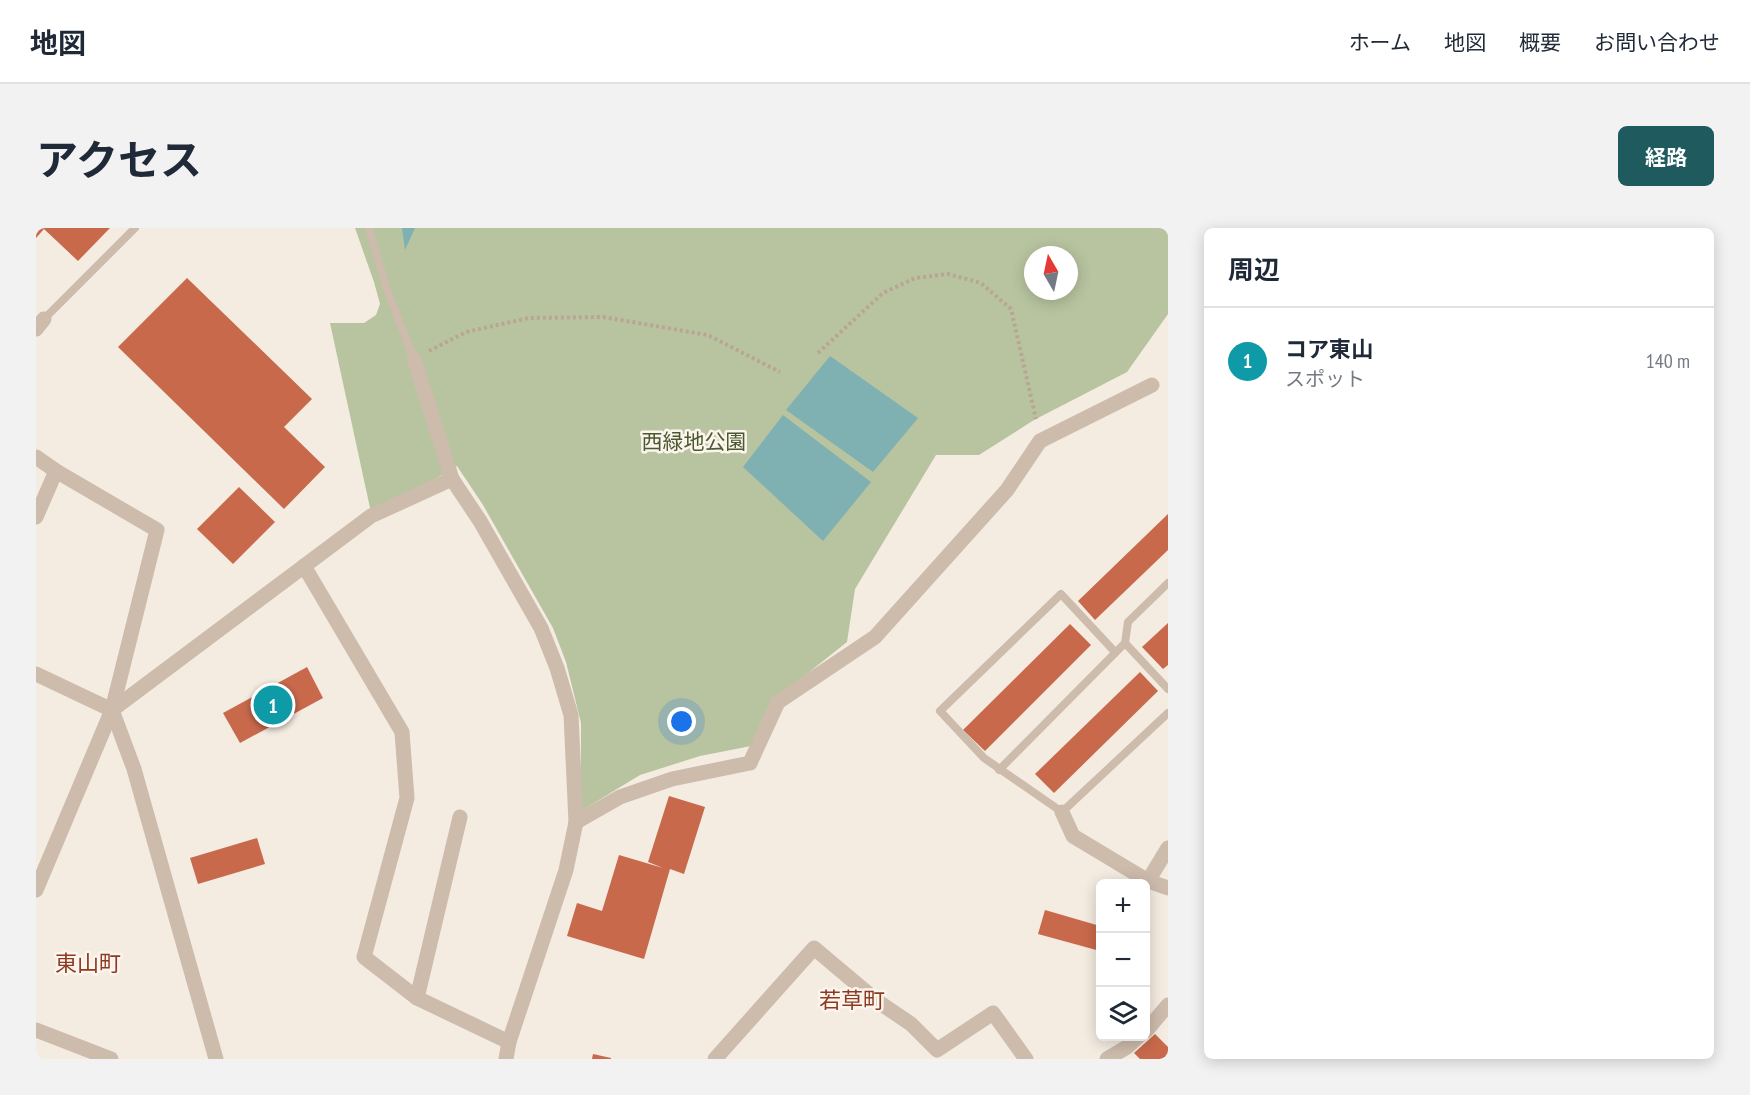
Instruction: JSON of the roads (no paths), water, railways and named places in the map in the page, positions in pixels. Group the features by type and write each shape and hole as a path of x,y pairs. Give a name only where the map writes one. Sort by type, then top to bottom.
{"street":[{"path":"414,359 452,479 480,521 541,628 557,668 571,715 576,822 566,870 509,1042 506,1059"},
{"path":"576,822 620,796 672,779 750,763 778,702 875,637 1007,490 1040,441 1152,386"},
{"path":"36,457 157,530 112,710 36,890"},
{"path":"36,517 56,471"},
{"path":"112,710 371,516 452,479"},
{"path":"304,566 402,732 407,798 364,957 417,998 509,1042"},
{"path":"36,674 112,710 134,769 216,1059"},
{"path":"1062,812 1073,836 1145,879"},
{"path":"417,998 460,817"},
{"path":"1149,879 1168,848"},
{"path":"1150,882 1168,888"},
{"path":"715,1059 814,948 877,1001 911,1024 937,1050 993,1013 1026,1059"},
{"path":"1150,1026 1168,1005"},
{"path":"36,1030 111,1059"},
{"path":"1107,1059 1134,1041"}],"lane":[{"path":"40,324 135,228"},
{"path":"369,228 387,290 414,359"},
{"path":"999,770 1125,643 1128,622 1168,583"},
{"path":"1115,652 1061,594 940,711 984,758 1062,812 1168,713"},
{"path":"1125,643 1168,689"}],"water":[{"path":"402,228 415,228 405,250"},
{"path":"830,356 918,418 873,472 786,410"},
{"path":"783,415 871,482 823,541 743,467"}],"place":[{"name":"コア東山","path":"273,705"}],"district":[{"name":"東山町","path":"88,963"},
{"name":"若草町","path":"852,1000"}],"park label":[{"name":"西緑地公園","path":"694,442"}]}
